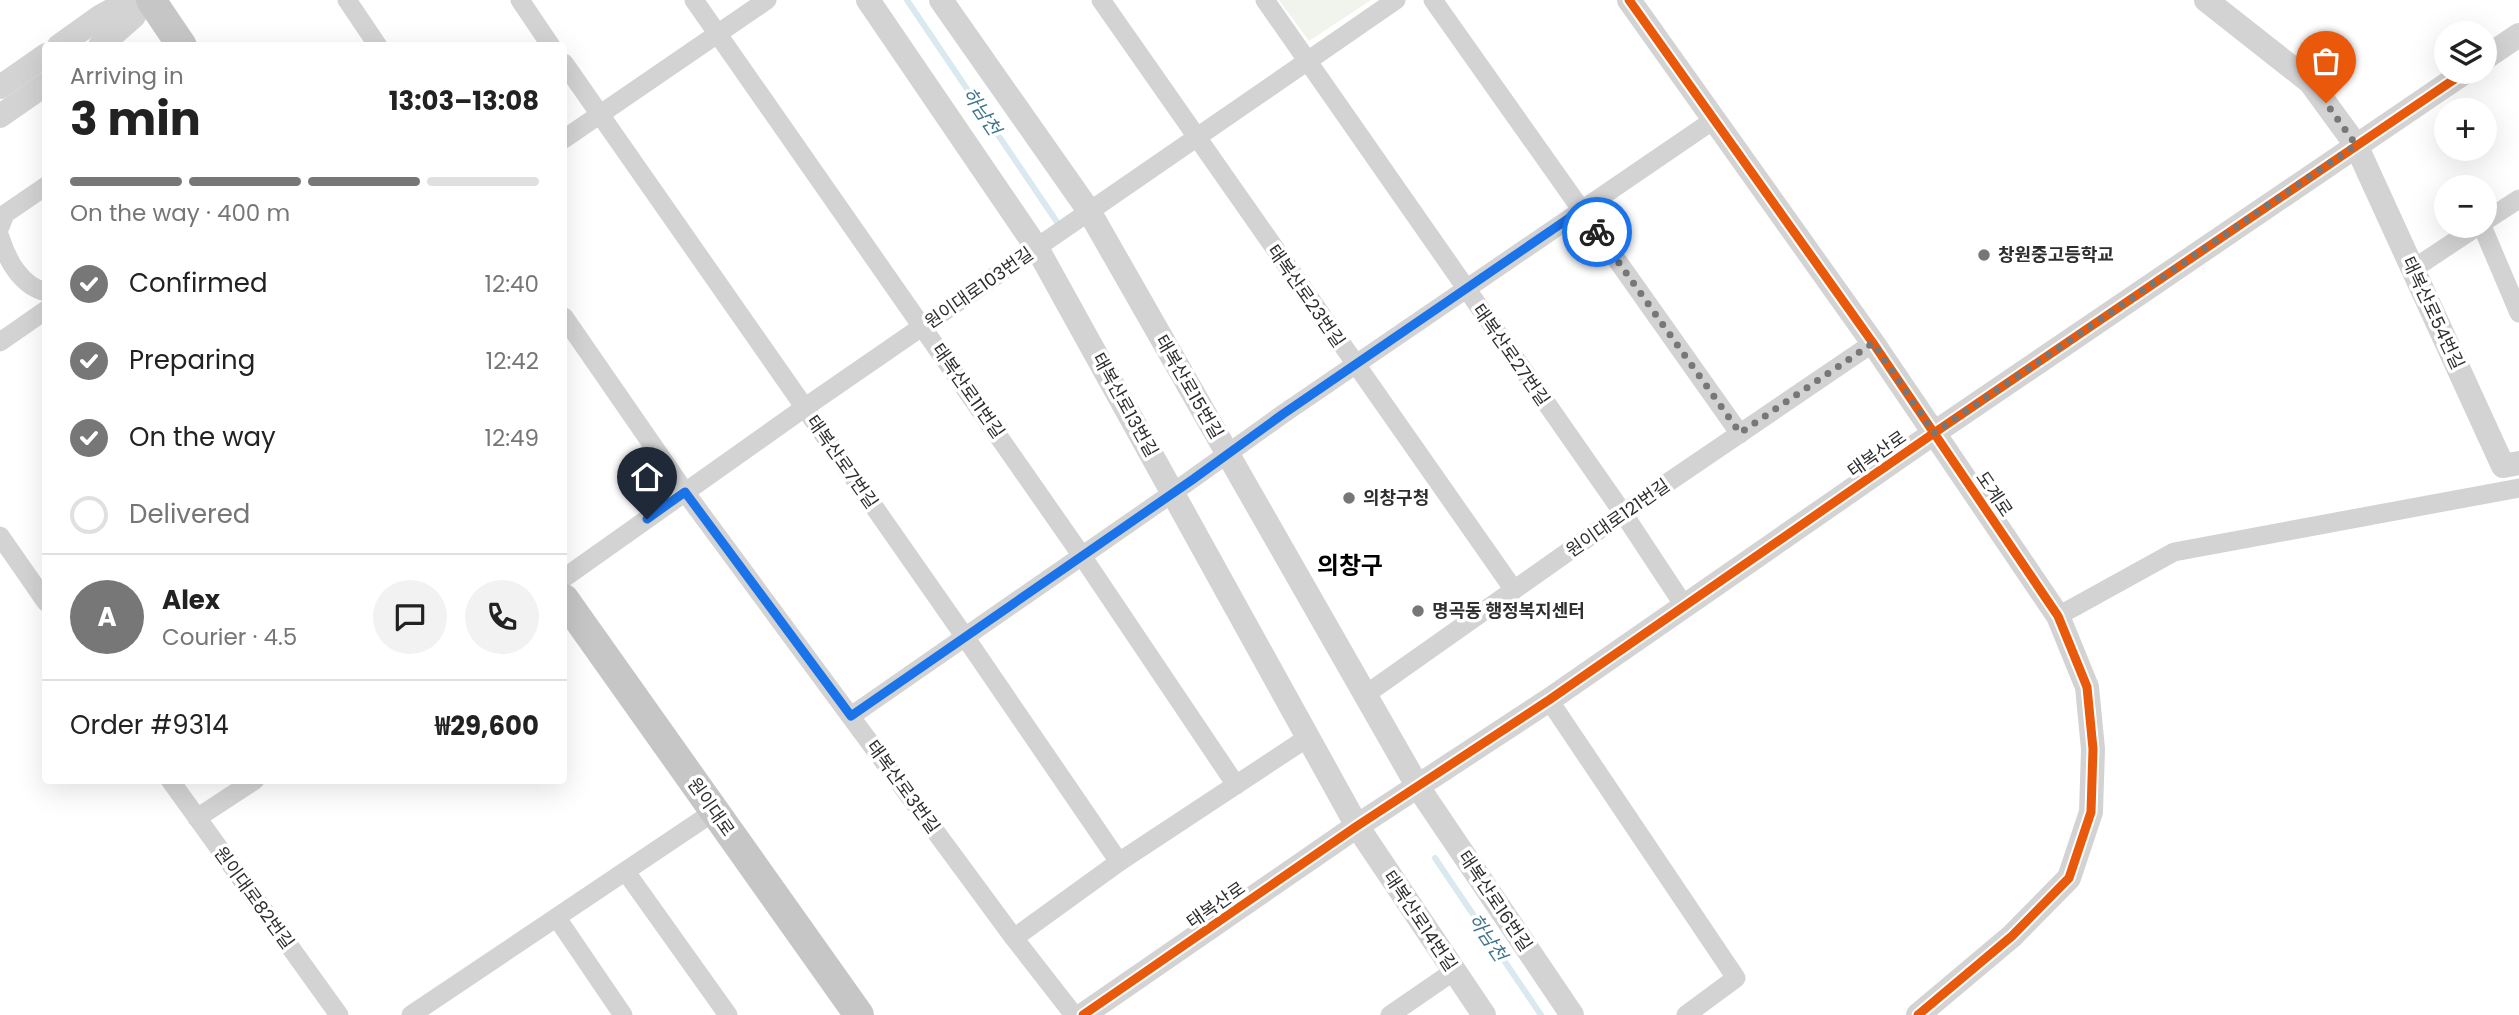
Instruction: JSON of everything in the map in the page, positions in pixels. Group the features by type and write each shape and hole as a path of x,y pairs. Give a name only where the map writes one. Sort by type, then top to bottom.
{"main road":[{"path":"151,0 179,42"},
{"name":"원이대로","path":"567,602 859,1015"}],"street":[{"path":"65,42 101,16 131,0"},
{"path":"105,42 134,16 142,0"},
{"path":"347,0 375,42"},
{"path":"520,0 548,42"},
{"name":"태복산로11번길","path":"694,0 1082,556 1236,785"},
{"path":"567,137 767,0"},
{"name":"태복산로13번길","path":"868,0 1037,248 1174,492 1307,738 1361,824"},
{"name":"태복산로15번길","path":"941,0 1089,211 1365,695 1415,789"},
{"name":"태복산로23번길","path":"1101,0 1195,138 1514,590"},
{"name":"태복산로27번길","path":"1265,0 1623,513 1685,607"},
{"name":"원이대로103번길","path":"567,576 804,408 1396,0"},
{"path":"1433,0 1740,433"},
{"name":"도계로","path":"1629,0 1873,343 2058,616 2087,687 2093,749 2091,812 2069,878 2012,936 1918,1015"},
{"name":"태복산로54번길","path":"2206,0 2310,82 2356,145 2503,466 2519,463"},
{"path":"2497,50 2519,35"},
{"path":"0,87 42,58"},
{"name":"태복산로7번길","path":"567,67 1119,862"},
{"name":"태복산로","path":"1083,1015 1361,824 1549,700 1934,433 2447,84"},
{"path":"0,116 42,87"},
{"path":"851,716 1283,414 1715,119"},
{"path":"0,227 5,214 42,189"},
{"path":"2497,214 2519,199"},
{"path":"0,237 5,255 23,279 34,290 42,291"},
{"path":"2413,269 2461,238"},
{"path":"2488,238 2519,313"},
{"path":"0,342 42,313"},
{"name":"태복산로3번길","path":"567,321 685,492 1014,938 1074,1015"},
{"name":"원이대로121번길","path":"1365,695 1623,513 1873,343"},
{"path":"2058,616 2174,552 2519,488"},
{"path":"0,536 42,595"},
{"path":"1549,700 1735,978 1686,1015"},
{"path":"1014,938 1119,862 1307,738"},
{"name":"원이대로82번길","path":"173,784 339,1015"},
{"path":"197,818 249,784"},
{"name":"태복산로16번길","path":"1415,789 1572,1015"},
{"path":"411,1015 715,811"},
{"name":"태복산로14번길","path":"1361,824 1484,1015"},
{"path":"626,872 728,1015"},
{"path":"557,918 623,1015"},
{"path":"1390,1015 1454,971"}],"shaded area":[{"path":"1279,0 1371,0 1309,41"}],"waterway":[{"name":"하남천","path":"907,0 1057,222"},
{"name":"하남천","path":"1435,858 1541,1015"}],"cycle path":[{"path":"1629,0 1873,343 2058,616 2087,687 2093,749 2091,812 2069,878 2012,936 1918,1015"},
{"path":"1083,1015 1357,826 1549,700 1934,433 2447,84"}],"way so far":[{"path":"1597,232 1740,433 1873,343 1934,433 2356,145 2326,103"}],"place":[{"name":"창원중고등학교","path":"1984,255"},
{"name":"의창구청","path":"1349,498"},
{"name":"명곡동 행정복지센터","path":"1418,611"}],"district":[{"name":"의창구","path":"1350,566"}],"route":[{"path":"647,519 685,492 851,716 1283,414 1581,210 1597,232"}]}
